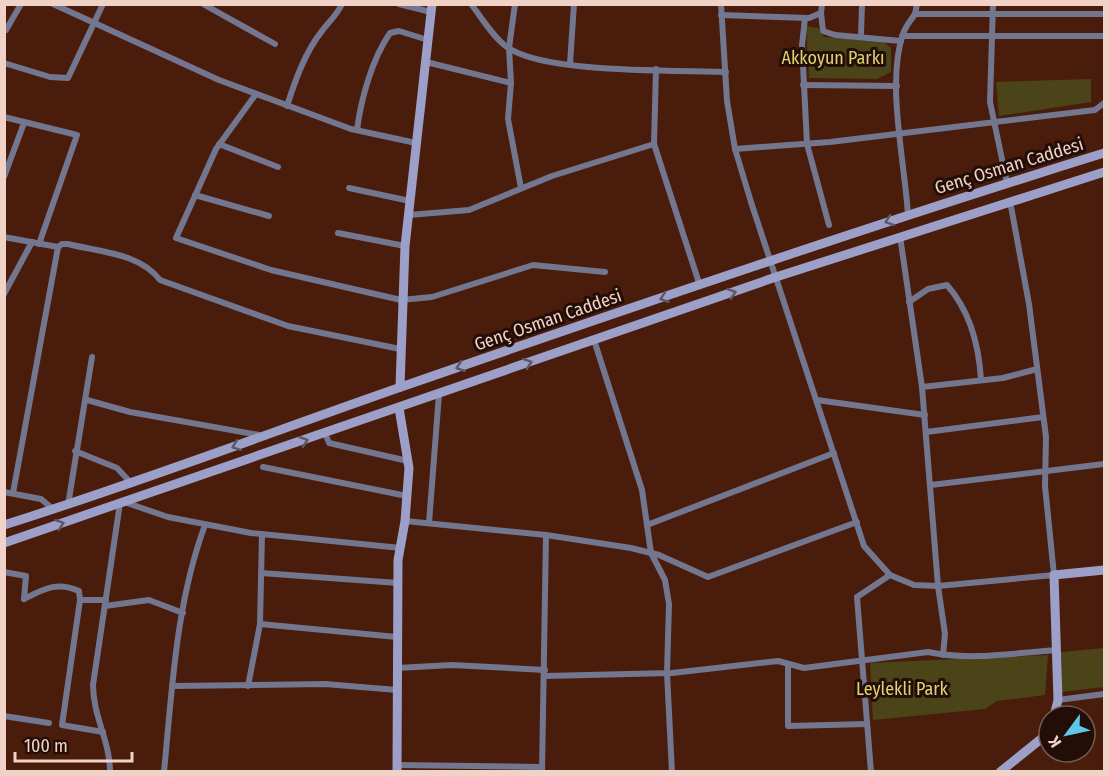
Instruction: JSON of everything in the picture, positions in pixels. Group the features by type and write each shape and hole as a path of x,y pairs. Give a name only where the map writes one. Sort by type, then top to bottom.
{"main road":[{"path":"400,387 401,300 405,246 432,8"},
{"name":"Genç Osman Caddesi","path":"4,525 132,484 400,387 771,261 1104,153"},
{"name":"Genç Osman Caddesi","path":"4,543 776,277 1104,172"},
{"path":"397,768 398,583 405,521 408,460 399,408"},
{"path":"1057,704 1054,575 1104,570"},
{"path":"1000,771 1037,743"}],"street":[{"path":"6,30 21,4"},
{"path":"53,4 219,80 357,130 416,143"},
{"path":"4,63 51,77 68,78 104,4"},
{"path":"203,4 275,44"},
{"path":"287,106 295,80 322,30 334,20 342,4"},
{"path":"399,4 432,8"},
{"path":"471,4 509,48 532,59 570,64 726,72"},
{"path":"515,4 509,48 512,82 508,119 521,188"},
{"path":"570,64 574,4"},
{"path":"721,4 727,101 735,149 864,546 890,575 914,585 938,586 1054,575 1045,486 1043,417 1038,369 1029,304 1010,201"},
{"path":"822,4 823,31 835,35 902,38 1104,36"},
{"path":"861,35 862,4"},
{"path":"908,215 897,86 902,38 915,14 917,4"},
{"path":"993,4 990,102 1008,183"},
{"path":"721,15 807,18 821,13"},
{"path":"915,14 1104,14"},
{"path":"807,18 802,45 807,144 829,225"},
{"path":"357,130 364,96 384,42 390,33 399,32 428,40"},
{"path":"426,62 512,82"},
{"path":"656,69 654,144 700,286"},
{"path":"803,85 897,86"},
{"path":"256,94 219,144 176,238 272,270 401,300 432,297 532,265 604,272"},
{"path":"735,149 807,144 993,123 1095,110 1104,103"},
{"path":"4,117 77,135 36,243 4,294"},
{"path":"4,177 24,123"},
{"path":"219,144 278,166"},
{"path":"408,215 470,210 552,176 654,144"},
{"path":"349,188 410,201"},
{"path":"195,195 269,216"},
{"path":"338,233 405,246"},
{"path":"900,236 925,415 938,586 945,634 943,655"},
{"path":"4,237 58,248"},
{"path":"13,493 58,248 62,244 137,260 151,268 160,280 288,326 400,349"},
{"path":"909,302 928,289 947,285 957,297 970,325 980,358 981,380"},
{"path":"594,340 642,490 651,553 665,580 669,604 667,673 672,771"},
{"path":"68,505 75,451 87,400 92,357"},
{"path":"922,387 981,380 1038,369"},
{"path":"429,523 439,394"},
{"path":"87,400 130,412 262,436"},
{"path":"817,400 925,415"},
{"path":"926,432 1043,417"},
{"path":"325,433 329,443 408,460"},
{"path":"75,451 117,468 132,484"},
{"path":"647,525 834,453"},
{"path":"931,485 1104,465"},
{"path":"263,467 407,496"},
{"path":"4,492 41,499 53,510"},
{"path":"110,771 108,743 93,706 93,685 122,502 168,517 205,525 262,534 401,548"},
{"path":"405,521 546,535 651,553 708,577 857,522"},
{"path":"164,771 172,686 183,614 198,545 205,525"},
{"path":"248,686 260,624 262,534"},
{"path":"397,768 542,769 546,535"},
{"path":"4,572 26,576 24,598 50,585 69,586 79,591 80,600 62,725 104,732"},
{"path":"261,573 398,583"},
{"path":"871,771 857,597 890,575"},
{"path":"80,600 106,603 149,600 183,614"},
{"path":"260,624 397,637"},
{"path":"397,668 452,665 545,673 667,673 778,661 804,668 928,652 943,655 982,656 1056,650"},
{"path":"788,664 788,726 867,724"},
{"path":"172,686 325,684 397,690"},
{"path":"1058,699 1104,694"},
{"path":"4,716 49,723"}],"green space":[{"name":"Akkoyun Parkı","path":"806,26 818,28 824,37 884,42 891,48 891,72 877,79 809,78"},
{"path":"1091,79 1091,102 999,116 996,82"},
{"path":"1104,648 1104,687 1062,692 1061,652"},
{"name":"Leylekli Park","path":"1048,655 1045,695 997,701 985,709 873,720 870,663"}]}
